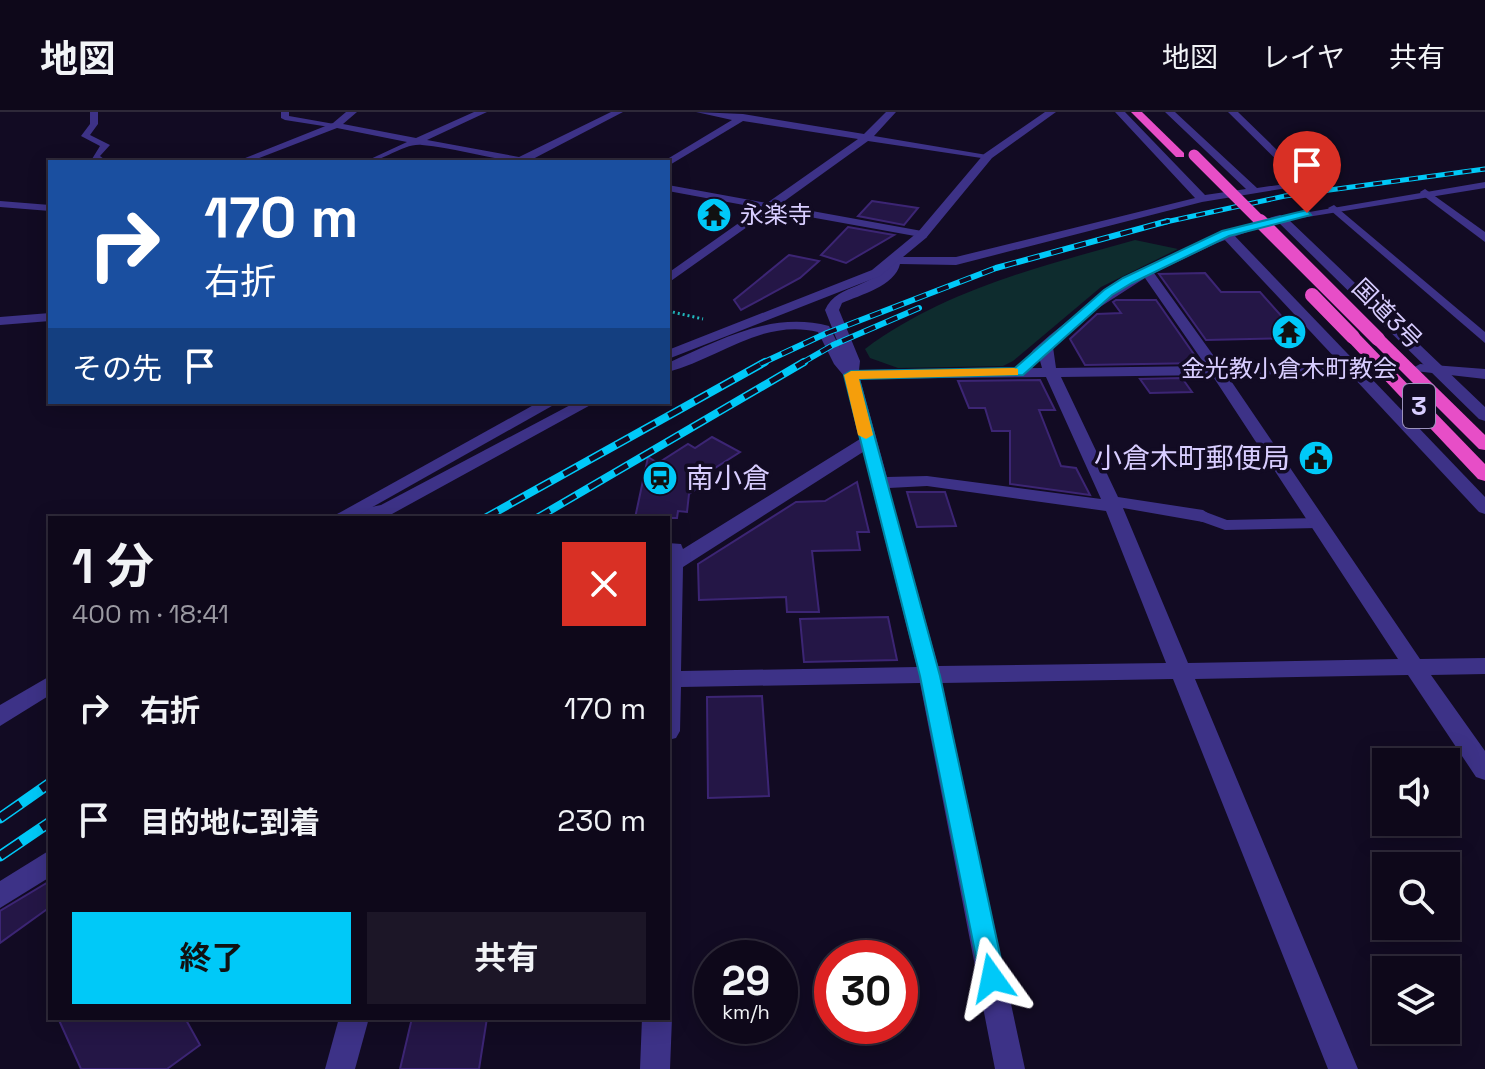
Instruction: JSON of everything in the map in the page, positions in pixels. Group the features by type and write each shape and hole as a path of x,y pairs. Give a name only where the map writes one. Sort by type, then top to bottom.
{"highway":[{"name":"国道3号","path":"1136,112 1187,155 1485,445"},
{"name":"国道3号","path":"1155,112 1187,155 1353,337 1485,475"}],"street":[{"path":"245,160 336,125 352,112"},
{"path":"374,160 482,112"},
{"path":"526,160 618,112"},
{"path":"701,112 988,156"},
{"path":"670,162 752,112"},
{"path":"670,278 867,137 891,112"},
{"path":"670,354 876,273 922,235 988,156 1051,112"},
{"path":"1120,112 1202,199"},
{"path":"1170,112 1255,192"},
{"path":"894,260 956,261 1202,199 1307,184 1233,112"},
{"path":"336,125 512,160"},
{"path":"1018,372 1108,293 1146,271 1226,234 1280,218 1425,192 1485,185"},
{"path":"670,188 922,235"},
{"path":"1425,192 1485,238"},
{"path":"2,205 48,208"},
{"path":"1334,208 1485,339"},
{"path":"1280,218 1427,367 1485,416"},
{"path":"1226,234 1361,369 1485,508"},
{"path":"894,260 893,269 882,280 833,305 832,314 853,361 851,375 867,442 930,676 1010,1069"},
{"path":"1146,271 1218,369 1412,668 1485,770"},
{"path":"670,367 758,331 799,323 824,329 841,364 851,375 1361,369"},
{"path":"1046,346 1051,372 1112,504 1343,1069"},
{"path":"1427,367 1485,374"},
{"path":"345,516 547,404"},
{"path":"352,516 386,510 584,404"},
{"path":"670,618 671,556 867,442"},
{"path":"879,483 927,481 1203,516"},
{"path":"670,679 1485,666"},
{"path":"0,717 48,685"},
{"path":"0,896 48,863"},
{"path":"340,1069 353,1020"},
{"path":"655,1069 657,1020"}],"lane":[{"path":"94,112 94,124 85,136 106,145 95,157 100,160"},
{"path":"285,112 285,118 336,125"},
{"path":"0,321 48,317"},
{"path":"1203,516 1225,525 1318,523"}],"green space":[{"path":"1135,240 1178,249 1101,287 1003,366 898,368 870,358 865,349 895,328 961,295 1030,270"}],"building":[{"path":"872,201 918,208 904,225 858,216"},
{"path":"848,227 894,235 846,263 821,255"},
{"path":"789,255 819,261 800,278 741,310 734,300"},
{"path":"1205,273 1221,292 1260,292 1301,338 1206,340 1159,274"},
{"path":"1156,300 1200,363 1085,365 1070,339 1097,314 1121,313 1113,302"},
{"path":"1182,378 1192,392 1150,393 1140,379"},
{"path":"1040,380 1055,410 1039,410 1061,466 1076,468 1090,495 1010,484 1010,431 992,431 985,408 969,408 958,381"},
{"path":"712,437 740,452 701,477 709,481 689,494 687,512 678,511 677,518 635,516 648,457 658,463 688,444 695,448"},
{"path":"857,482 869,532 857,532 860,550 812,551 819,612 787,612 786,597 699,600 698,564 796,502 825,501"},
{"path":"907,492 945,492 956,526 917,527"},
{"path":"888,617 897,660 804,662 800,619"},
{"path":"762,696 769,796 708,798 707,697"},
{"path":"48,882 48,908 0,943 0,911"},
{"path":"59,1020 186,1020 200,1045 167,1069 81,1069"},
{"path":"412,1020 487,1020 479,1069 400,1069"}],"railway":[{"path":"1161,223 1285,196 1485,169"},
{"path":"760,364 827,333 996,268 1168,221"},
{"path":"800,364 833,345 919,308"},
{"path":"489,516 765,362"},
{"path":"540,516 804,362"},
{"path":"0,818 48,784"},
{"path":"0,856 48,823"}],"slow traffic":[{"path":"866,435 851,375 1014,372"}],"place":[{"name":"永楽寺","path":"714,215"},
{"name":"金光教小倉木町教会","path":"1289,332"},
{"name":"小倉木町郵便局","path":"1316,458"},
{"name":"南小倉","path":"660,478"}],"route":[{"path":"992,978 930,676 851,375 1018,372 1108,293 1128,280 1226,234 1307,213"}]}
